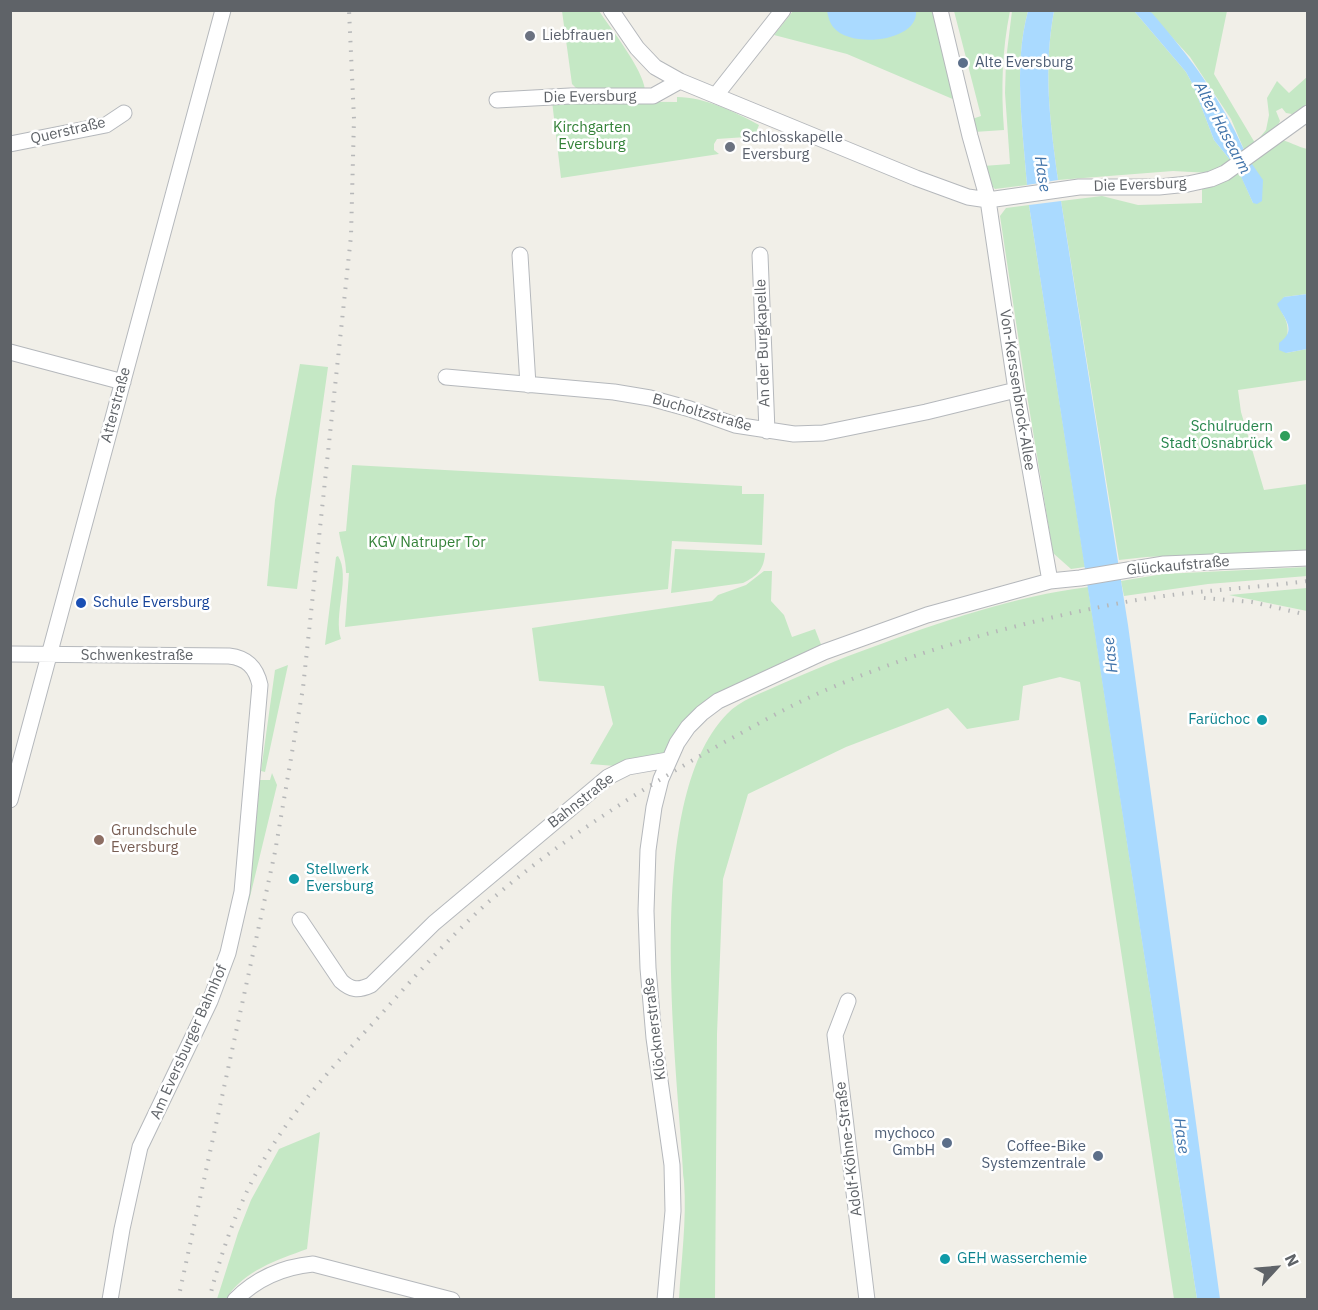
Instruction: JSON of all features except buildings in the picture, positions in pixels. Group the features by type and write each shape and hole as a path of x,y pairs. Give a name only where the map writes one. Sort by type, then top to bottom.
{"street":[{"name":"Atterstraße","path":"10,800 223,10"},
{"name":"Die Eversburg","path":"611,10 643,54 655,66 680,81 916,178 968,197 988,200 1079,187 1159,187 1211,179 1225,173 1308,113"},
{"path":"716,95 783,10"},
{"path":"940,10 988,200"},
{"name":"Die Eversburg","path":"497,100 570,96 653,96 680,81"},
{"name":"Querstraße","path":"10,144 106,126 124,113"},
{"name":"Von-Kerssenbrock-Allee","path":"988,200 1016,390 1050,581"},
{"path":"520,255 528,385"},
{"name":"An der Burgkapelle","path":"760,255 767,431"},
{"path":"10,352 123,382"},
{"name":"Bucholtzstraße","path":"446,377 614,392 650,398 735,425 794,434 824,433 1016,390"},
{"name":"Glückaufstraße","path":"1050,581 1164,564 1308,558"},
{"path":"668,760 688,727 702,713 718,701 749,686 831,650 916,619 1050,581"},
{"name":"Schwenkestraße","path":"10,654 229,656 240,657 251,664 257,673"},
{"name":"Am Eversburger Bahnhof","path":"110,1299 122,1229 140,1148 210,1001 228,953 242,892 260,685 257,673"},
{"name":"Bahnstraße","path":"300,920 341,981 350,989 361,989 371,985 434,923 608,777 628,767 668,760"},
{"name":"Klöcknerstraße","path":"665,1299 673,1211 672,1165 654,1038 646,911 648,850 654,807 668,760"},
{"name":"Adolf-Köhne-Straße","path":"848,1001 835,1035 867,1299"},
{"path":"235,1299 247,1288 270,1274 298,1265 313,1264 452,1299"}],"green space":[{"path":"562,11 599,11 639,71 645,90 580,92 572,84"},
{"path":"793,11 933,11 955,100 847,54 774,35"},
{"path":"954,11 1010,11 1003,70 1004,130 974,132 972,119 981,116"},
{"path":"1012,11 1028,11 1023,32 1020,75 1027,185 995,189 988,182 983,166 1010,164 1005,93 1006,60"},
{"path":"1054,11 1134,11 1186,72 1214,140 1231,161 1210,173 1173,171 1058,180 1050,116 1048,75"},
{"path":"1148,11 1227,11 1214,74 1255,143 1266,130 1269,115 1267,98 1277,81 1289,93 1307,77 1307,104 1292,114 1286,113 1282,108 1276,111 1280,121 1276,129 1245,152 1231,119 1190,57"},
{"name":"Kirchgarten Eversburg","path":"677,97 709,102 759,125 753,140 746,137 717,139 714,150 719,154 561,178 552,101 677,102"},
{"path":"1280,140 1307,149 1307,294 1284,297 1281,311 1288,331 1286,353 1307,349 1307,380 1238,390 1241,412 1264,490 1307,484 1307,550 1119,560 1061,201 1102,196 1138,205 1202,203 1202,189 1220,182 1238,169 1253,203 1250,161"},
{"path":"1029,205 1085,567 1071,569 1053,553 1000,216 1006,208"},
{"path":"300,364 328,367 297,589 267,586 275,500"},
{"name":"KGV Natruper Tor","path":"352,465 742,486 742,494 764,494 762,545 672,541 668,589 345,627 349,573 346,573 339,532 346,531"},
{"path":"675,549 765,553 759,572 743,583 671,593"},
{"path":"338,556 343,574 339,619 341,639 325,645 336,557"},
{"path":"1307,567 1307,576 1208,584 1124,596 1121,581 1163,574"},
{"path":"764,571 772,571 771,601 784,615 792,637 815,629 824,652 718,701 668,760 628,767 590,764 613,724 604,686 539,681 532,628 712,601 718,595 746,585"},
{"path":"1088,587 1197,1299 1174,1299 1080,682 1060,677 1023,686 1019,720 967,729 948,708 846,747 748,794 723,879 717,1034 715,1299 679,1300 685,1196 672,1005 671,937 674,870 683,808 700,755 732,709 790,680 858,652 950,620 1005,603"},
{"path":"1307,588 1307,611 1229,595"},
{"path":"288,665 265,772 261,771 275,670"},
{"path":"272,773 277,785 248,905 260,780 270,780"},
{"path":"320,1132 307,1249 251,1274 233,1289 226,1299 217,1299 251,1200 279,1149"}],"water":[{"path":"827,11 916,11 914,21 907,29 883,39 869,40 843,35 829,20"},
{"name":"Hase","path":"1028,11 1054,11 1048,75 1050,116 1058,180 1027,185 1020,75 1023,32"},
{"name":"Alter Hasearm","path":"1134,11 1152,13 1179,46 1215,96 1245,152 1231,161 1214,140 1186,72"},
{"path":"1250,161 1263,180 1262,201 1257,204 1253,203 1238,170"},
{"name":"Hase","path":"1061,201 1128,625 1220,1299 1197,1299 1029,205"},
{"path":"1307,294 1307,349 1286,353 1279,350 1279,343 1288,334 1289,329 1277,304 1284,297"}],"railway":[{"path":"178,1300 275,852 303,688 351,236 354,119 349,10"},
{"path":"209,1300 227,1239 252,1181 285,1127 311,1092 421,970 485,905 569,839 629,799 721,744 804,700 868,673 938,648 1010,628 1120,603 1308,581"},
{"path":"1204,598 1252,602 1308,615"}],"place":[{"name":"Liebfrauen","path":"530,36"},
{"name":"Alte Eversburg","path":"963,63"},
{"name":"Schlosskapelle Eversburg","path":"730,147"},
{"name":"Schulrudern Stadt Osnabrück","path":"1285,436"},
{"name":"Schule Eversburg","path":"81,603"},
{"name":"Farüchoc","path":"1262,720"},
{"name":"Grundschule Eversburg","path":"99,840"},
{"name":"Stellwerk Eversburg","path":"294,879"},
{"name":"mychoco GmbH","path":"947,1143"},
{"name":"Coffee-Bike Systemzentrale","path":"1098,1156"},
{"name":"GEH wasserchemie","path":"945,1259"}]}
